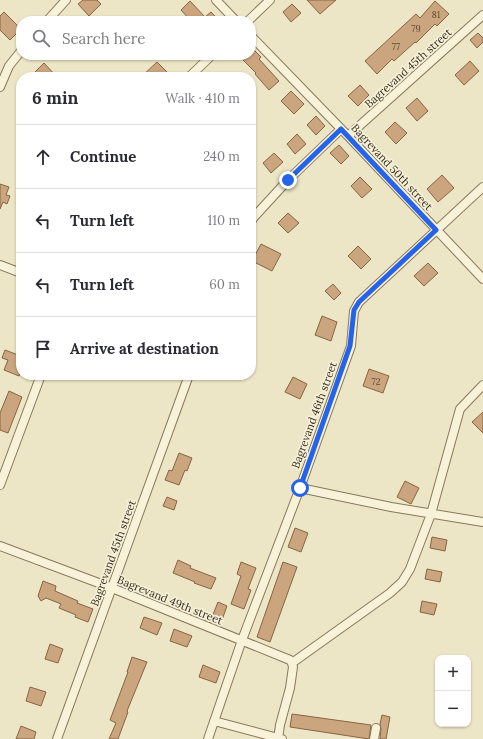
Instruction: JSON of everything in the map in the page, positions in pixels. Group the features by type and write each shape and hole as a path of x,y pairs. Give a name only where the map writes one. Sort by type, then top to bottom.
{"street":[{"path":"52,16 66,0"},
{"path":"216,0 231,16"},
{"path":"253,16 270,0"},
{"name":"Bagrevand 45th street","path":"348,136 483,15"},
{"name":"Bagrevand 50th street","path":"256,41 348,136 483,280"},
{"path":"0,87 9,66 16,58"},
{"path":"194,72 207,60"},
{"path":"256,215 288,180 341,129"},
{"name":"Bagrevand 46th street","path":"208,739 242,640 300,488 350,346 354,310 359,302 483,186"},
{"path":"0,265 16,271"},
{"path":"0,486 39,380"},
{"name":"Bagrevand 45th street","path":"57,739 187,380"},
{"path":"214,721 280,739 280,725 290,688 293,667 292,663 390,593 402,582 410,569 430,514 460,409 483,385"},
{"path":"300,488 391,508 483,522"},
{"name":"Bagrevand 49th street","path":"0,546 112,588 242,640 286,658 292,663"},
{"path":"374,739 376,728"}],"building":[{"path":"83,0 97,0 101,4 89,16 78,4"},
{"path":"307,0 336,0 320,14"},
{"path":"190,1 204,16 186,16 181,10"},
{"path":"435,1 449,14 437,26 435,24 416,43 415,42 394,61 392,59 377,74 365,61 416,14 420,18"},
{"path":"292,4 301,13 291,22 283,12"},
{"path":"4,12 16,24 16,34 10,40 0,30 0,16"},
{"path":"211,12 215,16 206,16"},
{"path":"478,33 483,38 483,42 477,48 470,40"},
{"path":"256,52 261,57 259,59 279,81 269,90 255,72 243,60 256,60"},
{"path":"470,61 479,71 464,85 455,75"},
{"path":"157,62 167,72 146,72"},
{"path":"44,63 52,72 35,72"},
{"path":"360,85 369,95 358,106 348,96"},
{"path":"291,91 304,104 294,114 281,101"},
{"path":"417,98 428,111 417,121 406,108"},
{"path":"316,116 325,126 316,135 307,125"},
{"path":"395,122 407,133 396,144 385,132"},
{"path":"297,134 306,144 295,154 287,144"},
{"path":"339,145 349,156 341,164 330,153"},
{"path":"274,153 283,162 271,173 263,163"},
{"path":"442,175 454,188 438,202 427,189"},
{"path":"360,177 372,189 362,198 351,186"},
{"path":"0,184 9,187 6,195 10,196 7,204 3,202 0,209"},
{"path":"288,213 299,223 288,233 278,223"},
{"path":"261,244 281,254 272,271 256,263 256,253"},
{"path":"358,246 371,259 361,269 348,256"},
{"path":"428,263 438,273 424,286 414,276"},
{"path":"333,284 341,293 334,300 325,291"},
{"path":"322,316 337,322 331,341 315,335"},
{"path":"5,350 16,354 16,375 4,370 8,360 2,358"},
{"path":"369,369 389,376 383,393 363,386"},
{"path":"293,377 307,384 300,399 285,392"},
{"path":"9,391 22,397 8,433 0,430 0,413"},
{"path":"483,412 483,433 472,422"},
{"path":"179,453 192,458 179,485 165,480 169,470 172,471"},
{"path":"405,481 419,488 411,504 397,497"},
{"path":"167,497 177,501 174,510 163,506"},
{"path":"295,528 308,533 301,552 288,547"},
{"path":"432,537 447,540 445,551 430,548"},
{"path":"178,560 191,566 190,568 216,578 211,589 173,573"},
{"path":"241,562 256,568 248,589 251,590 244,609 231,604 241,576 237,574"},
{"path":"283,562 297,567 270,642 257,637"},
{"path":"427,569 442,572 440,582 425,579"},
{"path":"43,581 56,586 55,591 78,601 77,603 93,609 88,622 59,608 61,604 46,598 41,601 38,596"},
{"path":"422,601 437,604 434,615 420,612"},
{"path":"218,602 227,606 222,620 212,617"},
{"path":"144,617 162,623 157,635 140,628"},
{"path":"174,629 192,636 187,647 170,641"},
{"path":"50,644 63,649 58,663 45,659"},
{"path":"132,657 147,662 127,711 128,712 118,739 109,739 116,723 110,720"},
{"path":"203,665 220,672 216,683 199,677"},
{"path":"30,687 46,692 41,706 26,701"},
{"path":"292,714 371,725 369,739 290,727"},
{"path":"382,715 390,717 386,739 380,739 380,724"},
{"path":"21,726 36,732 34,739 16,739"}],"route":[{"path":"288,180 341,129 436,230 359,302 354,310 350,346 300,488"}]}
